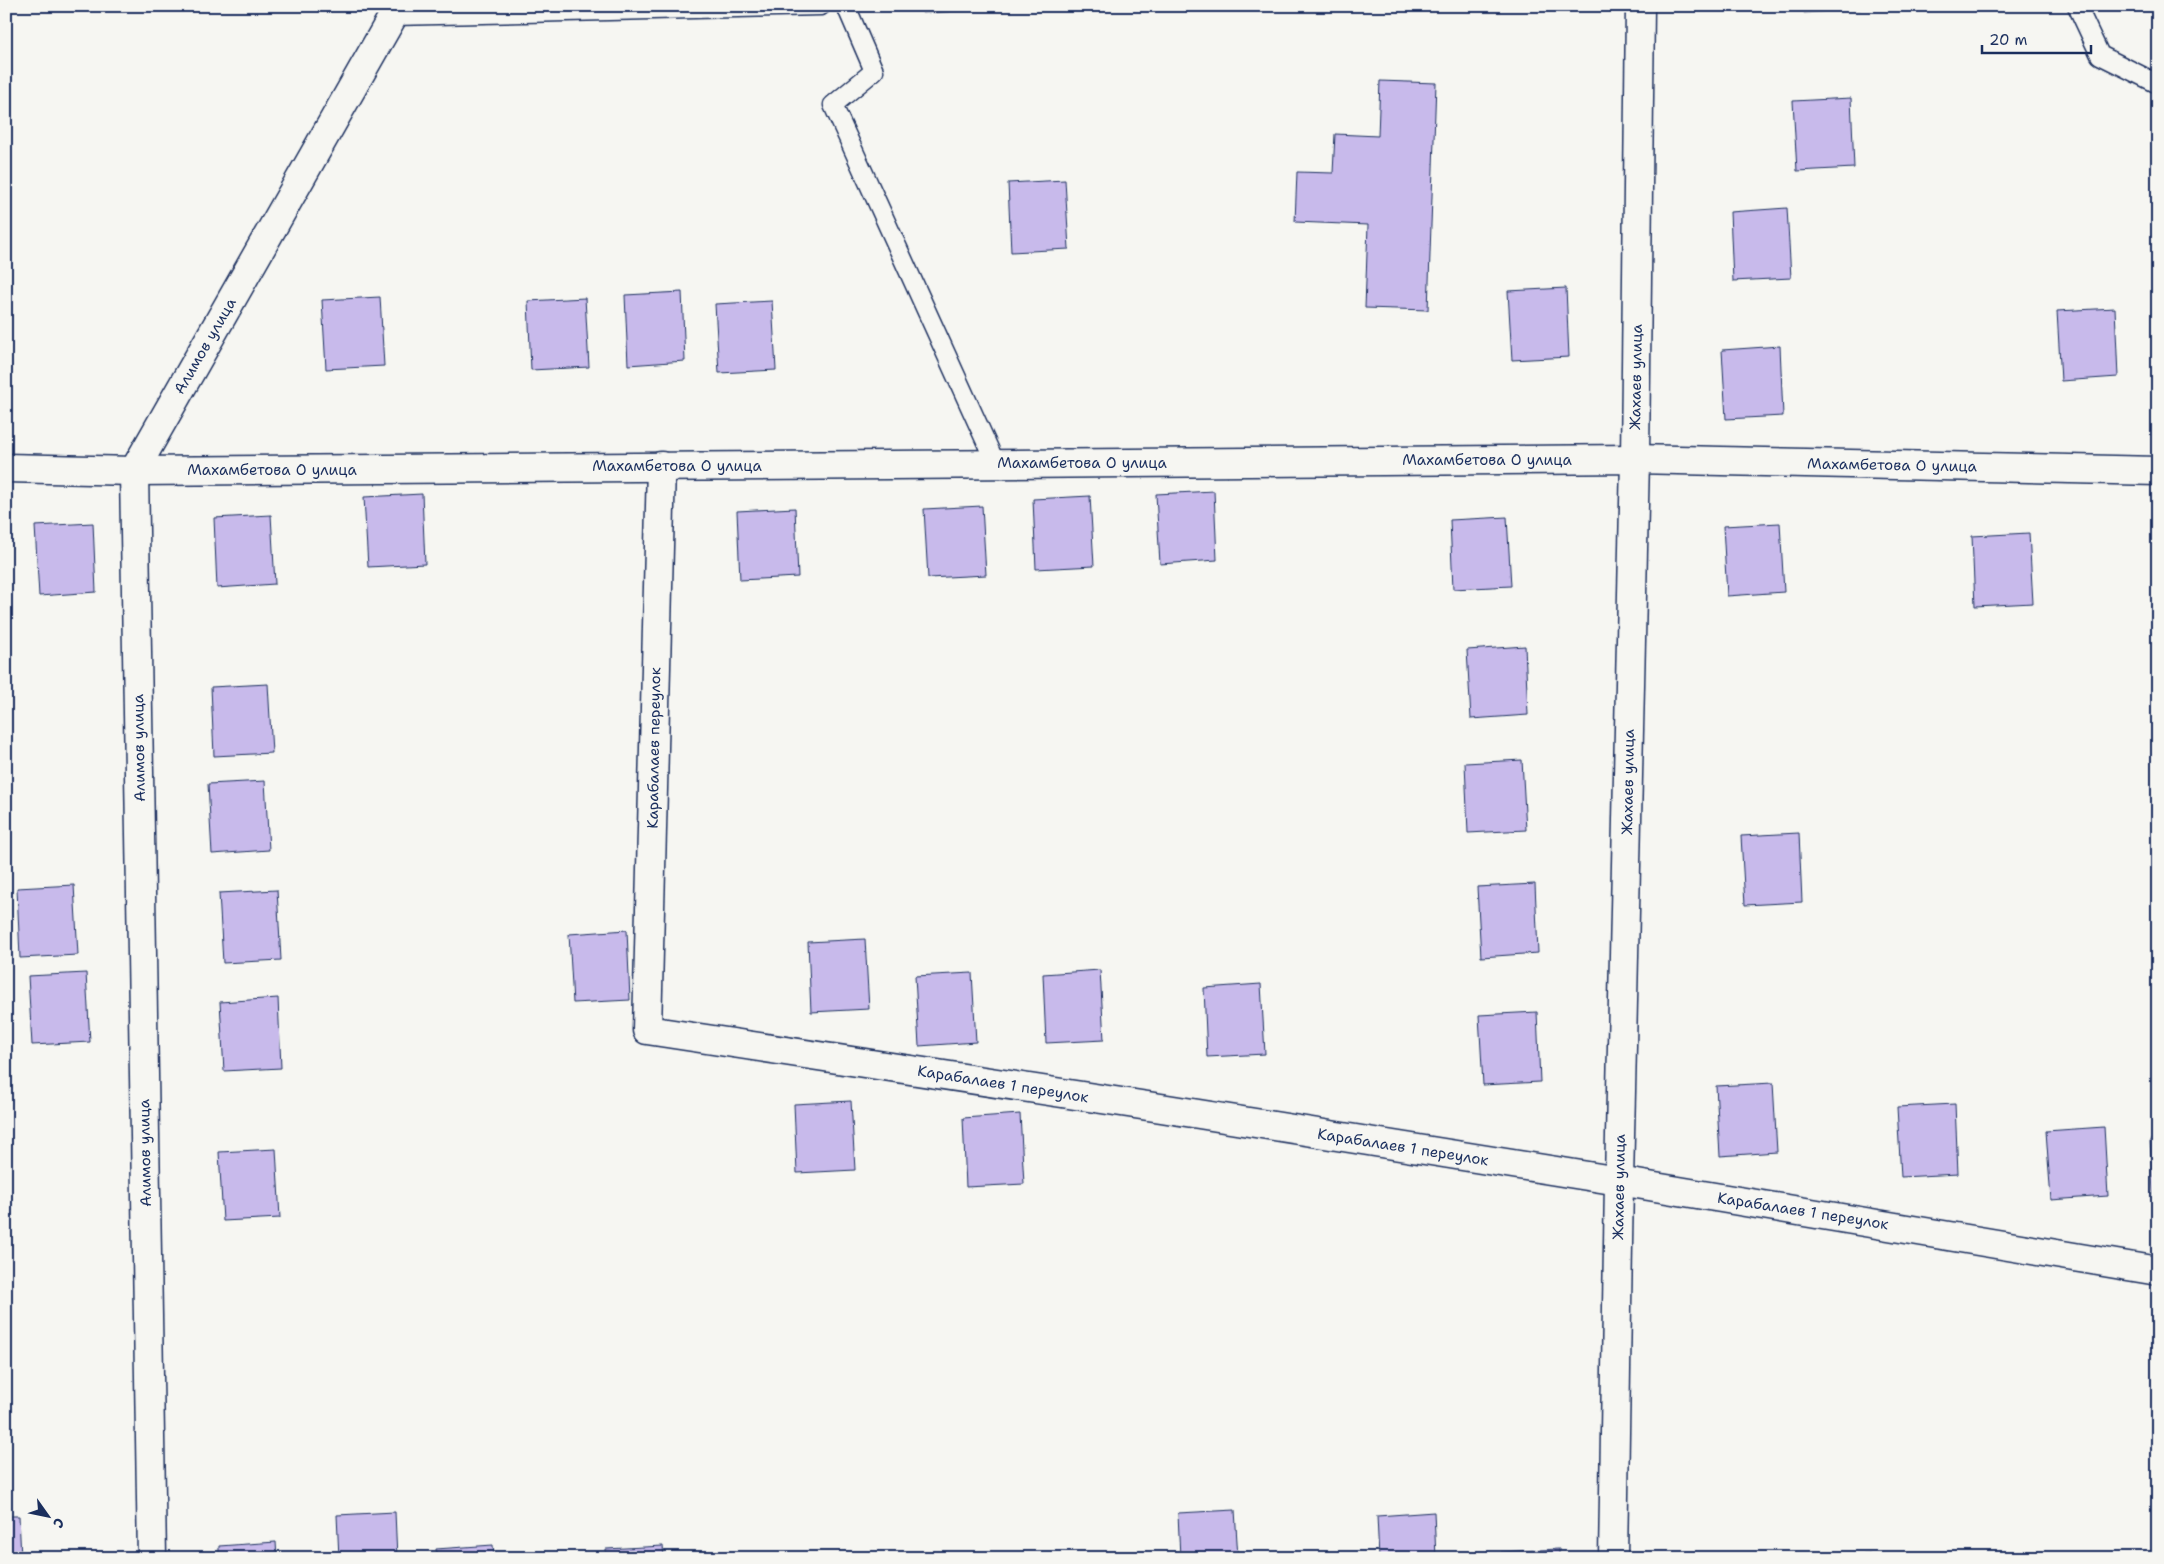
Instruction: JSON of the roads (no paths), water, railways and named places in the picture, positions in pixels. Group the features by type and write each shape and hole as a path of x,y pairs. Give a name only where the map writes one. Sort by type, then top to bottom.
{"street":[{"name":"Жахаев улица","path":"1613,1558 1619,1181 1635,459 1640,6"},
{"name":"Алимов улица","path":"152,1558 134,471 394,11"},
{"name":"Махамбетова О улица","path":"6,468 134,471 1635,459 2158,471"},
{"name":"Карабалаев переулок","path":"647,1030 661,466"},
{"name":"Карабалаев 1 переулок","path":"647,1030 1181,1111 1619,1181 2158,1271"}],"lane":[{"path":"394,11 821,6"},
{"path":"846,6 874,71 833,105 996,464"},
{"path":"2077,6 2100,55 2158,84"}]}
